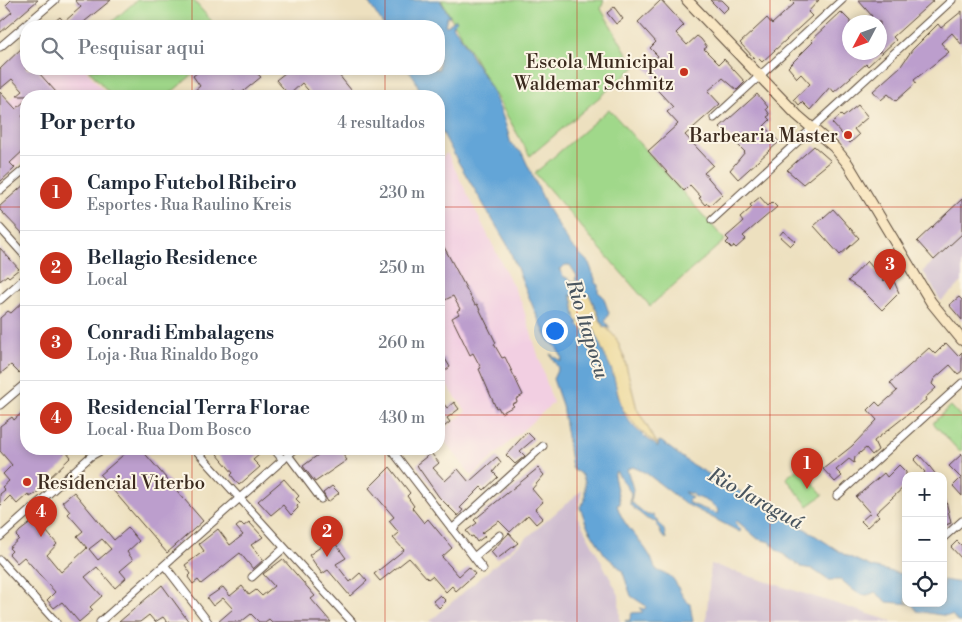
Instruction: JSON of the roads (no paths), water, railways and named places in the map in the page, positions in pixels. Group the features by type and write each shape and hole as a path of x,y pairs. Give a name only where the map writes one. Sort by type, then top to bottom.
{"main road":[{"path":"687,0 760,76 834,147 855,172 931,302 962,340"}],"street":[{"path":"32,20 55,0"},
{"path":"714,118 842,0"},
{"path":"712,220 952,0"},
{"path":"0,48 20,31"},
{"path":"0,190 20,173"},
{"path":"0,228 20,250"},
{"path":"0,300 20,282"},
{"path":"837,496 962,383"},
{"path":"0,405 20,387"},
{"path":"452,529 543,446"},
{"path":"0,537 93,455"},
{"path":"200,455 348,621"},
{"path":"282,455 321,499"},
{"path":"100,622 289,455"},
{"path":"396,455 483,569"},
{"path":"947,534 962,521"},
{"path":"474,558 500,535"},
{"path":"252,577 284,548"},
{"path":"0,560 56,622"},
{"path":"165,566 208,622"}],"water":[{"path":"367,0 440,0 450,17 447,17 445,25 445,20 380,20"},
{"path":"456,19 457,21 452,26 462,39 492,92 501,111 511,144 522,153 548,209 569,243 589,263 595,283 598,285 598,292 603,296 609,313 605,321 610,328 604,327 589,294 585,294 578,287 575,296 570,295 575,317 579,323 576,324 586,332 583,334 593,332 592,324 612,371 619,400 629,421 658,447 659,441 662,442 691,464 799,525 845,555 872,567 902,574 902,603 887,602 875,592 865,595 860,594 841,580 828,580 812,569 801,567 776,549 770,542 758,539 737,521 735,523 741,529 740,532 686,504 646,473 633,467 627,469 633,489 631,502 647,515 653,515 664,530 666,539 662,536 656,522 647,519 630,505 631,493 616,471 614,476 620,504 617,505 620,513 627,526 646,550 657,570 674,580 682,595 690,604 693,622 625,622 626,620 629,621 632,613 643,612 639,608 645,609 646,606 631,596 622,570 605,555 587,526 580,507 585,500 585,481 582,475 572,468 562,405 553,379 558,368 550,354 561,361 562,357 555,345 549,341 507,244 445,137 445,90 419,90 412,75 445,75 445,25 447,26","holes":["565,265 570,265 577,276 575,279 580,285 563,276 559,269","684,492 693,494 693,496 703,499 716,507 718,510 717,514 689,503 688,500 692,498"]},
{"path":"947,581 962,583 962,622 958,622 952,615 917,611 914,607 947,607"}],"place":[{"name":"Escola Municipal Waldemar Schmitz","path":"684,72"},
{"name":"Barbearia Master","path":"848,135"},
{"name":"Conradi Embalagens","path":"890,290"},
{"name":"Residencial Viterbo","path":"27,482"},
{"name":"Campo Futebol Ribeiro","path":"807,489"},
{"name":"Residencial Terra Florae","path":"41,537"},
{"name":"Bellagio Residence","path":"327,557"}],"water label":[{"name":"Rio Itapocu","path":"588,329"},
{"name":"Rio Jaraguá","path":"756,498"}]}
